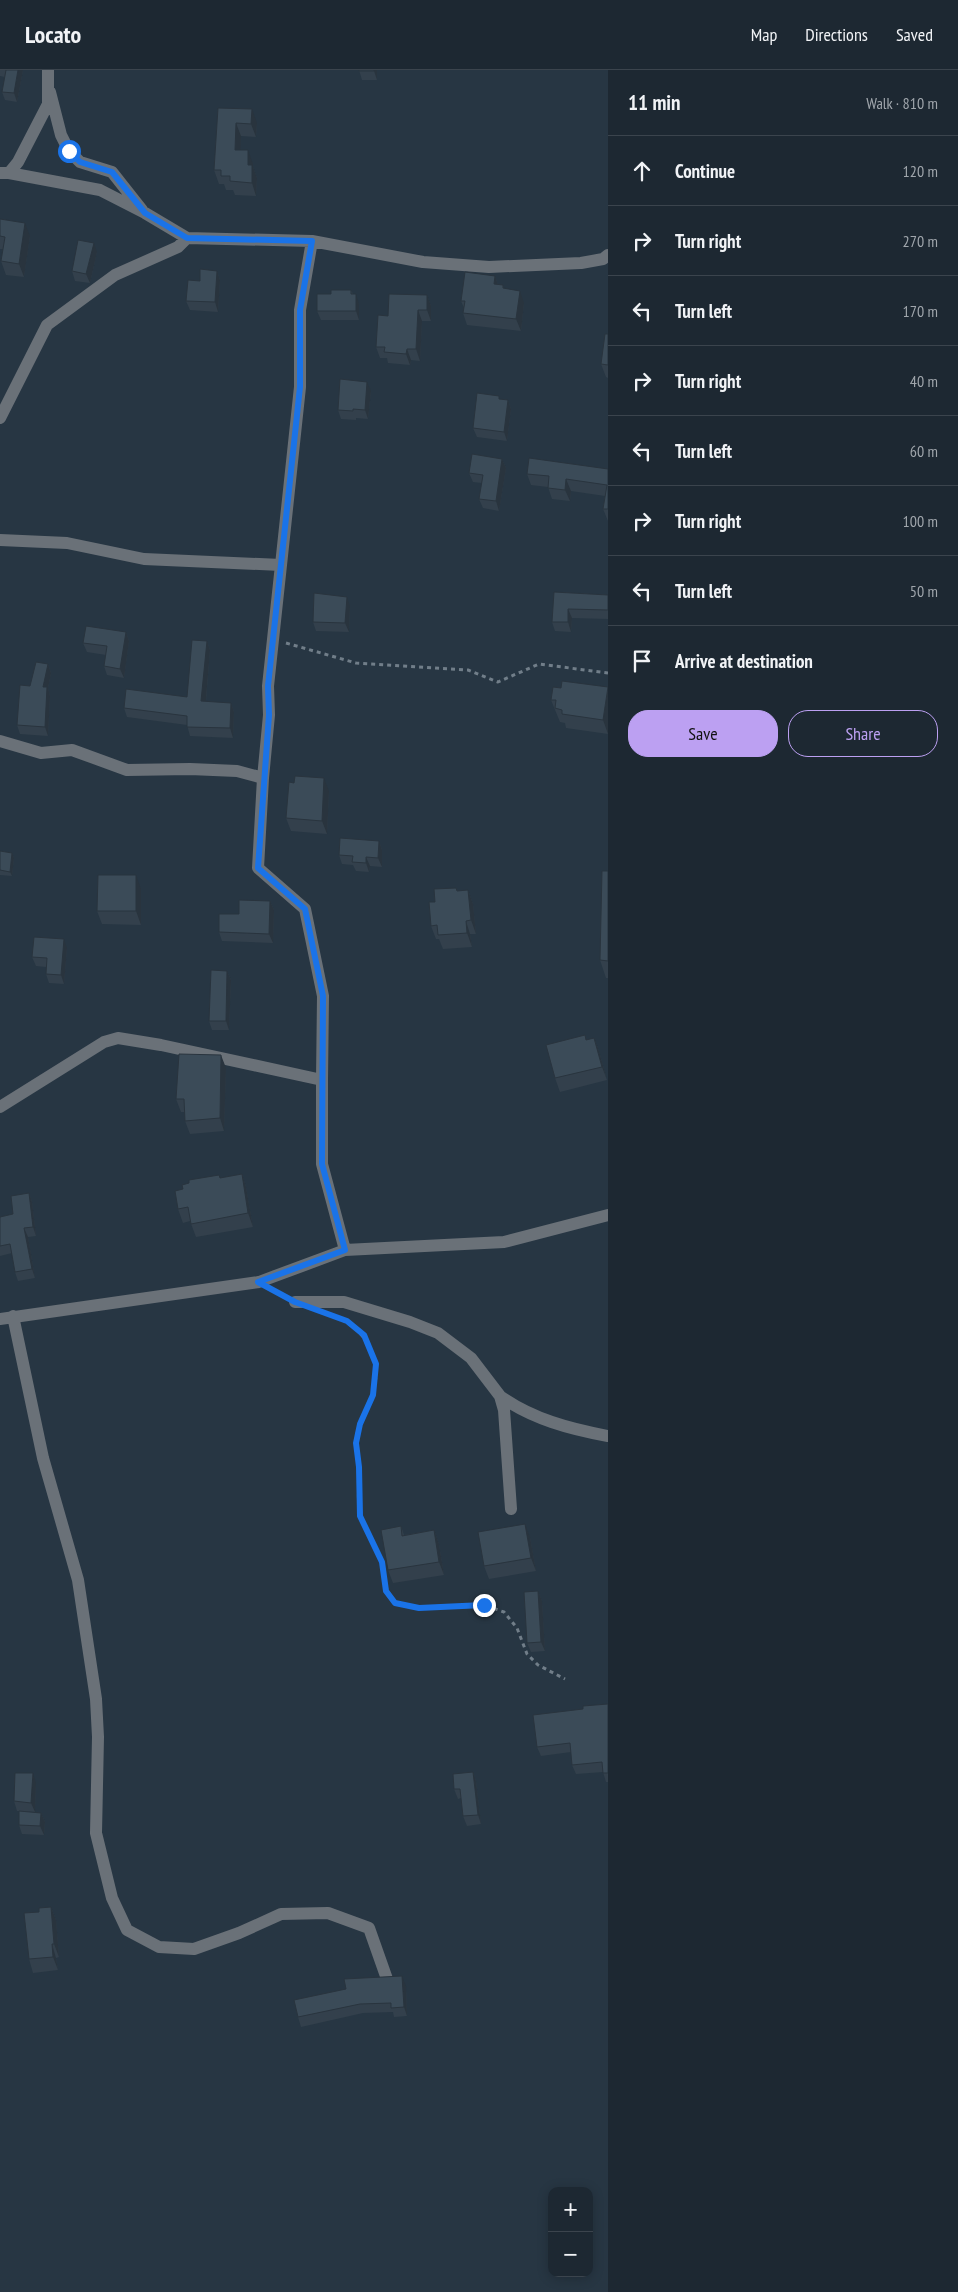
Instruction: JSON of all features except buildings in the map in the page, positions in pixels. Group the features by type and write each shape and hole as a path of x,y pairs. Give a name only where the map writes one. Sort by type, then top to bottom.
{"street":[{"path":"48,70 50,92 61,135 69,151 80,162 112,172 145,213"},
{"path":"5,173 18,162 48,104 50,92"},
{"path":"5,173 100,190 145,213 187,238 312,241 423,262 489,267 582,263 603,259 608,255"},
{"path":"0,418 47,326 114,274 178,247 187,238"},
{"path":"312,241 300,310 300,387 268,686 269,715 258,868 305,909 323,996 322,1164 345,1250"},
{"path":"0,540 67,543 144,560 281,565"},
{"path":"0,741 41,754 72,750 127,770 237,771 263,778"},
{"path":"0,1107 104,1042 118,1038 161,1045 322,1080"},
{"path":"0,1319 258,1282 345,1250 504,1242 608,1215"},
{"path":"295,1302 344,1302 410,1322 438,1333 471,1358 500,1396 504,1410 511,1509"},
{"path":"13,1316 43,1458 78,1580 96,1699 98,1737 96,1833 112,1898 127,1930 160,1947 194,1949 239,1933 281,1914 328,1913 369,1928 387,1979"},
{"path":"500,1396 535,1416 562,1426 608,1436"}],"path":[{"path":"274,639 356,664 468,670 498,682 539,664 608,673"},
{"path":"328,1314 347,1321 364,1335 376,1364 373,1395 360,1424 356,1443 359,1467 360,1516 382,1562 386,1591 395,1603 419,1608 484,1605 504,1612 518,1628 527,1654 538,1665 566,1678"}],"route":[{"path":"69,151 80,162 112,172 145,213 187,238 312,241 300,310 300,387 268,686 269,715 258,868 305,909 323,996 322,1164 345,1250 258,1282 295,1302 347,1321 364,1335 376,1364 373,1395 360,1424 356,1443 359,1467 360,1516 374,1540 382,1562 386,1591 395,1603 419,1608 484,1605"}]}
